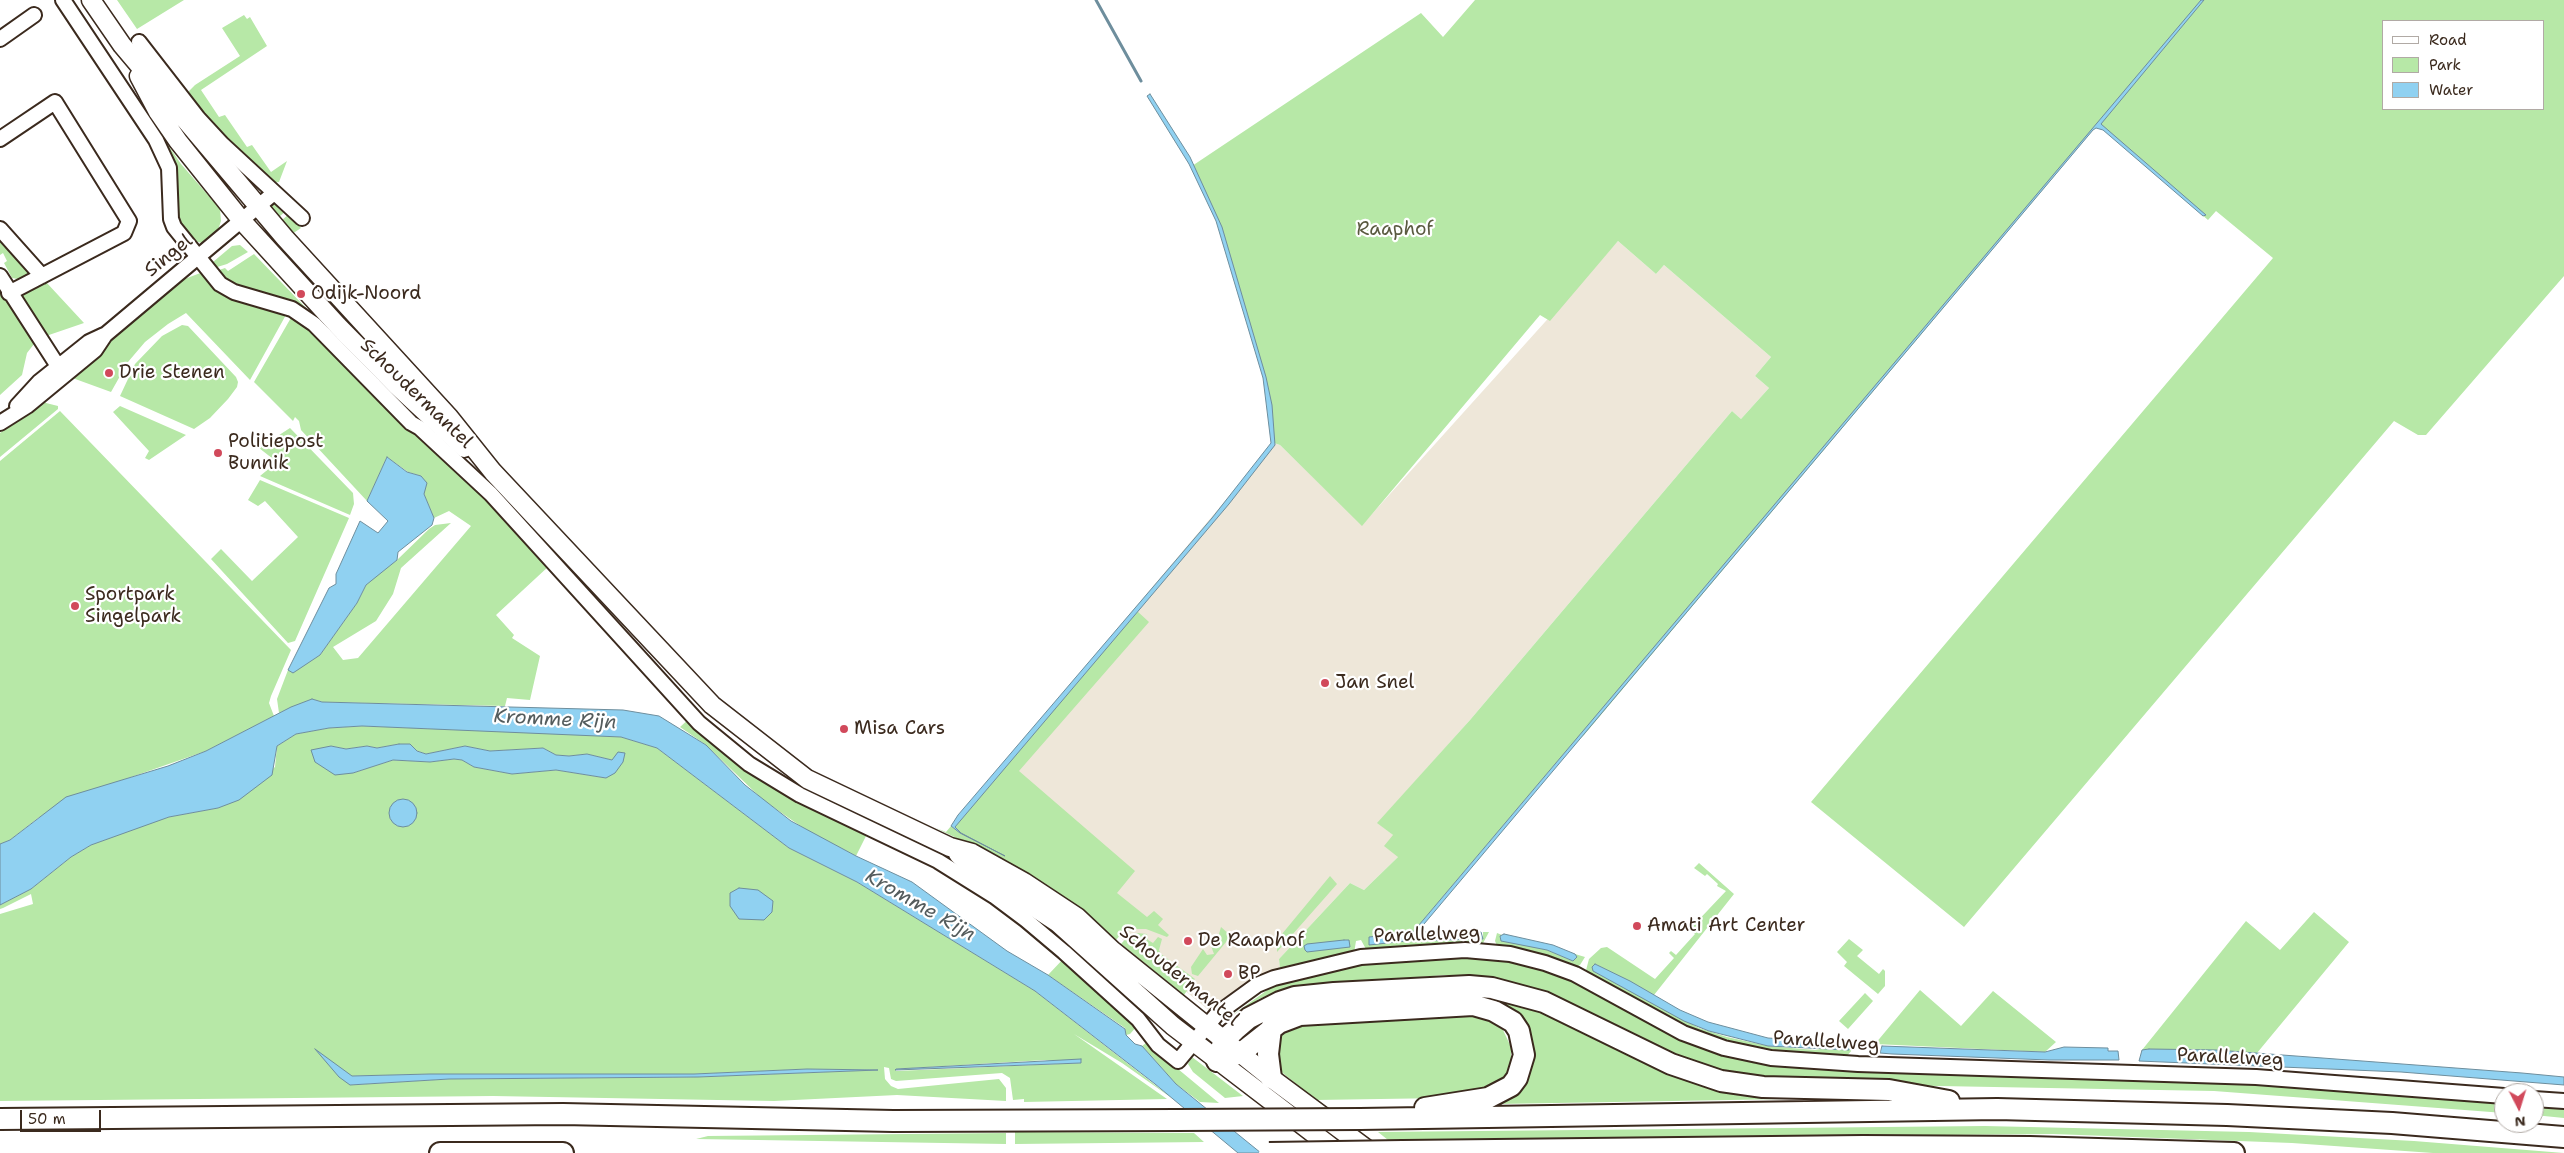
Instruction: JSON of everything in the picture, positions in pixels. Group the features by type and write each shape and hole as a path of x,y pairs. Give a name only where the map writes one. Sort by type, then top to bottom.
{"highway":[{"path":"1217,1061 1224,1040 1241,1025 1264,1009 1296,997 1354,992 1476,987 1522,995 1544,1002 1671,1064 1721,1081 1771,1088 1889,1090 1996,1109"},
{"path":"1217,1061 1241,1053 1271,1028 1288,1018 1300,1015 1458,1005 1484,1006 1505,1015 1519,1031 1524,1055 1522,1068 1517,1078 1502,1093 1488,1098 1360,1119"},
{"path":"1271,1028 1268,1054 1271,1078"},
{"path":"0,1119 563,1114 772,1120 1011,1121 1360,1119 1996,1109 2227,1115 2392,1123 2564,1137"},
{"path":"1269,1153 1863,1146 2234,1153"},
{"path":"2168,1153 2192,1151"},
{"path":"440,1153 563,1153"}],"main road":[{"name":"Schoudermantel","path":"91,0 122,44 258,207 449,417 493,472 712,705 804,787 950,847 972,853 1024,882 1077,917 1112,950 1271,1078 1372,1153"},
{"name":"Schoudermantel","path":"122,44 158,112 242,221 338,326 397,386 444,431 493,472"},
{"name":"Schoudermantel","path":"950,847 968,864 1058,923 1144,1001 1217,1061 1339,1153"}],"street":[{"name":"Schoudermantel","path":"63,0 165,156 169,168 171,219 182,238 220,284 234,292 292,309 314,324 411,423 420,428 491,494 698,723 749,764 804,787 938,861 994,896 1064,952 1138,1019 1158,1045 1178,1061 1194,1042"},
{"path":"0,39 34,15"},
{"path":"140,42 198,118 231,154 302,218"},
{"path":"0,139 54,102 128,216 128,226 124,233 10,293"},
{"path":"258,207 274,193"},
{"name":"Singel","path":"5,419 27,406 89,342 105,335 197,256 258,207"},
{"path":"0,229 42,276"},
{"path":"0,276 61,371"},
{"name":"Parallelweg","path":"1194,1042 1217,1014 1257,985 1298,970 1361,957 1416,952 1472,950 1510,954 1545,963 1575,974 1683,1033 1724,1048 1771,1058 1858,1064 2256,1077 2494,1095"},
{"path":"2544,1100 2564,1101"}],"shaded area":[{"path":"1618,241 1656,274 1664,265 1771,357 1755,376 1769,388 1741,419 1732,411 1470,720 1378,823 1393,835 1398,857 1364,890 1350,883 1279,959 1280,969 1243,985 1211,1012 1107,927 970,803 1274,443 1280,445 1362,525"}],"green space":[{"path":"117,0 184,0 137,29"},
{"name":"Raaphof","path":"1475,0 2564,0 2564,276 2426,435 2418,435 2394,421 1964,927 1811,802 2273,258 2216,211 2208,220 2098,124 1584,735 1568,749 1413,932 1369,937 1392,942 1479,940 1483,939 1483,932 1489,932 1482,945 1426,946 1367,951 1361,940 1356,941 1354,953 1280,969 1279,959 1350,883 1364,890 1398,857 1384,846 1393,835 1377,823 1470,720 1732,411 1741,419 1769,388 1755,376 1771,357 1664,265 1656,274 1618,241 1550,321 1540,315 1362,526 1280,445 1274,443 1263,373 1218,222 1192,166 1421,13 1443,37"},
{"path":"244,15 247,19 250,17 267,46 201,90 219,117 225,115 247,147 252,145 271,172 287,161 279,182 272,183 220,134 190,98 189,91 195,85 240,56 222,28"},
{"path":"159,132 181,164 220,209 221,221 218,230 202,243 194,241 186,230 181,230 176,219 173,166"},
{"path":"276,203 287,210 279,217 282,220 289,214 301,228 292,234 270,209 271,205"},
{"path":"0,233 35,271 23,280 12,278 4,263 7,261 3,253 0,255"},
{"path":"240,245 248,252 227,264 214,268 213,262 232,246"},
{"path":"254,254 310,314 228,284 216,271 225,268 228,271"},
{"path":"203,272 225,293 246,303 275,308 287,313 250,380 186,313 145,342 128,362 111,392 67,376 182,280"},
{"path":"46,282 84,323 46,336 22,298 23,294"},
{"path":"0,287 34,344 27,353 22,375 0,395"},
{"path":"292,316 309,326 365,386 491,503 549,566 496,615 514,635 512,638 540,656 530,700 507,698 505,706 322,702 312,699 279,713 277,699 288,670 293,672 320,655 357,603 366,585 374,577 397,560 429,529 435,525 451,523 401,568 393,594 376,621 333,647 343,660 358,658 471,526 449,511 434,518 424,494 421,476 408,472 387,457 367,501 301,430 299,421 295,417 293,421 254,382"},
{"path":"182,325 188,326 236,377 238,382 237,387 228,399 210,418 194,429 120,396 135,364 162,336"},
{"path":"42,398 46,403 58,406 58,409 0,457 0,433"},
{"path":"120,406 186,435 149,460 145,458 149,451 113,412"},
{"name":"Sportpark Singelpark","path":"60,411 291,650 269,703 274,716 206,751 97,789 38,818 10,840 0,844 0,461"},
{"path":"290,428 353,493 354,504 350,515 260,476 277,462 259,448"},
{"path":"260,480 349,518 295,641 288,643 211,559 221,549 252,581 298,537 265,501 258,506 248,500"},
{"path":"1137,611 1149,622 1019,771 1135,871 1117,893 1147,917 1154,911 1163,919 1158,925 1169,935 1167,937 1146,929 1134,929 1122,933 1116,940 1057,894 991,855 936,828 946,832 951,826 959,832 955,827 957,824"},
{"path":"691,717 779,792 866,836 856,856 809,832 763,800 706,745 680,727"},
{"path":"362,726 603,735 621,737 657,748 789,848 857,882 1035,991 1173,1099 1122,1063 1074,1034 1167,1099 1024,1102 1024,1099 1013,1100 1010,1078 1002,1073 896,1081 891,1079 889,1068 884,1067 885,1079 891,1086 898,1089 999,1079 1006,1088 1006,1101 897,1095 774,1101 493,1096 0,1101 0,914 33,904 31,894 0,909 0,905 31,889 71,857 91,845 169,817 218,808 240,798 275,767 277,746 296,734 329,728","holes":["399,744 426,754 465,746 490,751 543,748 556,755 587,754 612,760 606,778 556,770 512,774 474,767 462,760 454,759 430,762 393,760 353,773 331,746 346,749 367,746 377,748","1045,1060 1081,1063 896,1071 896,1069","807,1069 878,1070 698,1077 449,1079 350,1085 352,1076 430,1074 694,1074"]},
{"path":"1699,863 1734,894 1654,995 1595,964 1593,971 1699,1028 1727,1037 1768,1046 1815,1050 1848,1044 1847,1041 1855,1042 1853,1049 1844,1059 1796,1056 1698,1036 1585,974 1589,959 1601,948 1607,947 1655,979 1674,958 1669,953 1671,951 1676,955 1695,934 1690,929 1726,891 1717,886 1718,884 1707,874 1705,876 1694,868"},
{"path":"1330,876 1337,884 1277,952 1277,940"},
{"path":"2314,912 2349,942 2257,1053 2216,1050 2142,1050 2246,921 2280,950"},
{"path":"1221,927 1231,936 1198,976 1192,974 1191,967 1203,949 1207,955 1214,954 1211,946 1217,941"},
{"path":"1137,933 1147,934 1148,940 1153,943 1158,937 1162,939 1159,950 1161,954 1195,979 1184,995 1121,944 1129,935"},
{"path":"1497,933 1502,935 1500,938 1547,950 1573,961 1575,954 1585,957 1580,965 1574,968 1498,948 1495,941"},
{"path":"1849,939 1863,950 1857,956 1879,974 1883,969 1885,971 1885,986 1878,994 1844,966 1847,962 1837,952"},
{"path":"1481,955 1550,969 1668,1031 1805,1066 1996,1077 2214,1080 2494,1100 2494,1112 2214,1091 1774,1083 1704,1070 1546,992 1495,979 1446,975 1290,987 1259,999 1232,1018 1224,1021 1273,986 1295,975 1367,961"},
{"path":"1065,957 1077,969 1075,972 1137,1026 1130,1034 1126,1035 1125,1028 1048,975"},
{"path":"1920,990 1961,1026 1993,991 2056,1042 2045,1052 1875,1044"},
{"path":"1474,992 1541,1006 1699,1084 1741,1096 1788,1099 1498,1104 1511,1095 1522,1083 1507,1009 1264,1027 1262,1022"},
{"path":"1865,993 1873,1001 1848,1029 1839,1021"},
{"path":"1468,1016 1488,1020 1503,1030 1511,1047 1511,1065 1508,1075 1493,1089 1444,1098 1316,1100 1279,1070 1277,1043 1285,1030 1306,1024"},
{"path":"1150,1040 1178,1069 1219,1103 1200,1102 1176,1084 1142,1046"},
{"path":"1192,1057 1243,1096 1225,1098 1193,1072 1188,1064"},
{"path":"2544,1105 2564,1107 2564,1118 2544,1116"},
{"path":"1985,1126 2249,1132 2414,1141 2564,1153 2433,1153 2292,1143 2053,1134 1388,1140 1378,1132"},
{"path":"1015,1132 1194,1133 1204,1142 1015,1144"},
{"path":"1006,1133 1006,1144 696,1139 708,1136"}],"water":[{"path":"2201,0 2204,0 2101,124 2206,215 2203,216 2103,130 2096,128 2093,130 1419,930 1420,932 1481,932 1483,939 1406,941 1369,945 1369,937 1413,932"},
{"path":"1150,94 1190,157 1222,227 1266,377 1272,405 1275,445 1229,504 955,827 961,833 1005,856 960,833 951,826 958,815 1212,518 1271,443 1263,378 1216,221 1189,164 1147,96"},
{"path":"387,457 407,472 421,476 427,483 424,494 434,518 432,525 398,552 397,560 366,585 357,603 320,655 293,673 288,670 329,588 336,584 336,574 360,521 378,533 388,521 367,501"},
{"name":"Kromme Rijn","path":"312,699 322,702 623,710 659,716 706,745 745,785 791,821 856,856 912,882 1007,951 1048,975 1125,1029 1126,1035 1135,1044 1142,1046 1176,1084 1261,1153 1238,1153 1155,1084 1035,991 857,882 789,848 657,748 621,737 362,726 329,728 296,734 277,746 272,775 239,800 218,808 169,817 91,845 71,857 31,889 0,905 0,844 10,840 66,797 168,766 206,751 291,707"},
{"path":"410,744 417,751 426,754 465,746 490,751 543,748 556,755 587,754 612,760 618,752 625,753 623,762 615,773 606,778 556,770 512,774 474,767 462,760 454,759 430,762 393,760 353,773 335,775 315,762 311,750 331,746 346,749 367,746 377,748"},
{"path":"403,799 413,803 417,813 413,823 403,827 393,823 389,813 393,803"},
{"path":"739,888 758,890 773,901 772,912 764,920 739,919 730,906 730,893"},
{"path":"1504,934 1553,945 1575,954 1577,957 1573,961 1547,950 1501,941 1500,936"},
{"path":"1349,940 1350,947 1307,952 1304,946 1307,944"},
{"path":"1595,964 1630,981 1680,1010 1708,1022 1768,1038 1846,1043 1849,1044 1849,1050 1768,1046 1709,1031 1684,1021 1593,971 1592,967"},
{"path":"1882,1046 2045,1052 2064,1047 2108,1048 2108,1051 2118,1051 2119,1060 2049,1060 1892,1054 1880,1053"},
{"path":"315,1049 352,1076 430,1074 694,1074 807,1069 878,1070 698,1077 449,1079 350,1085 339,1077"},
{"path":"2142,1050 2216,1050 2522,1073 2564,1077 2564,1085 2401,1072 2139,1061"},
{"path":"1081,1059 1081,1063 895,1070 896,1069"}],"waterway":[{"path":"1096,0 1141,81"}],"place":[{"name":"Odijk-Noord","path":"301,294"},
{"name":"Drie Stenen","path":"109,373"},
{"name":"Politiepost Bunnik","path":"218,453"},
{"name":"Sportpark Singelpark","path":"75,606"},
{"name":"Jan Snel","path":"1325,683"},
{"name":"Misa Cars","path":"844,729"},
{"name":"Amati Art Center","path":"1637,926"},
{"name":"De Raaphof","path":"1188,941"},
{"name":"BP","path":"1228,974"}]}
